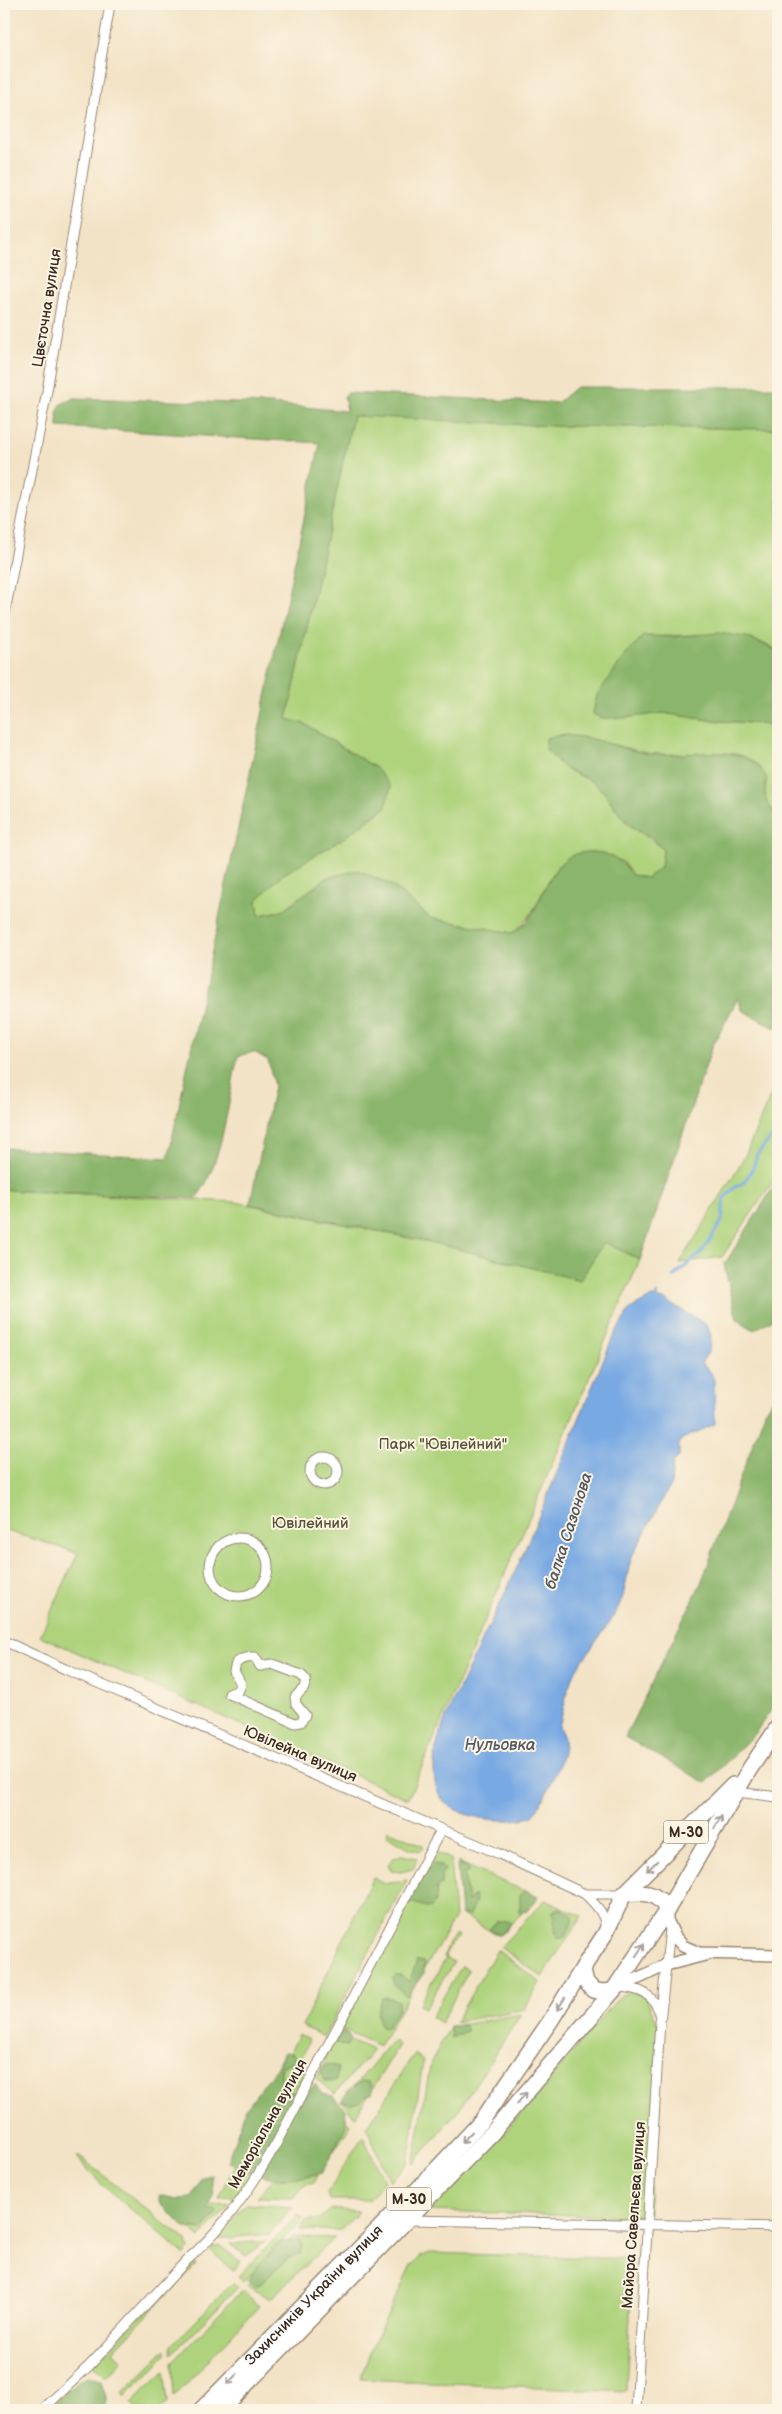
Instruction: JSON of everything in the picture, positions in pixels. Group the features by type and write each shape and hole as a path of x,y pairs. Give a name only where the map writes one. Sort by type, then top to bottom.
{"highway":[{"name":"М-30","path":"617,1989 667,1910 749,1770 778,1727"},
{"name":"М-30","path":"586,1963 605,1934 624,1894 749,1770"},
{"path":"624,1894 645,1892 652,1894 664,1903 667,1910"},
{"path":"586,1963 583,1972 586,1982 593,1990 602,1992 617,1989"},
{"name":"Захисників України вулиця","path":"201,2410 418,2189 481,2122 551,2020 586,1963"},
{"name":"Захисників України вулиця","path":"221,2410 491,2134 617,1989"}],"street":[{"name":"Цвєточна вулиця","path":"4,616 47,392 110,4"},
{"path":"239,1537 252,1540 262,1548 268,1560 268,1573 262,1585 252,1593 240,1596 227,1594 216,1586 210,1574 210,1561 216,1549 226,1540 239,1537"},
{"name":"Ювілейна вулиця","path":"4,1641 497,1853 585,1894 606,1896 624,1894"},
{"path":"255,1657 260,1666 272,1664 304,1678 306,1686 296,1694 295,1699 296,1704 304,1712 303,1720 295,1723 229,1694 236,1693 240,1688 240,1681 234,1668 240,1660 255,1657"},
{"path":"736,1792 778,1797"},
{"name":"Меморіальна вулиця","path":"42,2410 90,2365 187,2260 203,2247 248,2191 276,2144 440,1830"},
{"name":"Ювілейна вулиця","path":"585,1894 602,1913 606,1923 605,1934"},
{"path":"667,1910 670,1929 683,1946 699,1953 778,1956"},
{"name":"Майора Савельєва вулиця","path":"636,2410 660,2022 670,1929"},
{"path":"617,1989 666,1965 717,1953"},
{"name":"Майора Савельєва вулиця","path":"617,1989 644,1992 651,1997 660,2013 660,2022"},
{"path":"406,2220 778,2227"}],"green space":[{"path":"576,387 778,387 778,429 554,426 353,416 287,719 303,723 376,768 391,787 385,808 345,837 282,875 257,900 259,915 282,911 326,878 358,870 391,885 430,918 512,933 527,921 552,875 568,857 580,853 595,852 607,854 625,866 632,875 647,878 661,867 663,850 651,837 632,827 604,792 590,780 565,769 546,750 546,738 572,736 637,752 661,755 733,754 742,756 756,765 767,778 765,794 767,803 778,814 778,1024 775,1028 742,1010 738,998 712,1047 640,1260 604,1242 580,1280 434,1243 250,1204 274,1086 268,1060 254,1052 238,1056 218,1150 205,1185 196,1198 4,1190 4,1148 168,1158 320,443 58,427 57,413 61,404 74,398 270,404 347,411 344,396 348,393 557,403"},
{"path":"353,415 554,426 778,429 778,651 762,643 729,635 643,636 597,695 593,713 663,713 709,720 778,725 778,814 767,803 765,794 766,778 757,764 740,755 651,754 590,739 560,734 565,769 597,785 628,823 663,850 661,867 647,878 632,875 622,861 562,862 554,871 529,917 512,933 430,918 391,885 326,878 282,911 259,915 257,900 282,875 345,837 385,808 376,768 303,723 287,719"},
{"path":"719,633 746,637 778,651 778,725 709,720 663,713 625,718 601,718 593,714 597,695 624,657 643,636 672,637"},
{"path":"778,1088 778,1174 722,1257 680,1263 744,1158 771,1095"},
{"path":"778,1180 778,1316 754,1330 737,1319 724,1265"},
{"name":"Парк \"Ювілейний\"","path":"4,1190 236,1202 434,1243 580,1280 604,1242 640,1260 408,1799 40,1636 78,1553 4,1530"},
{"path":"778,1392 778,1700 756,1732 706,1783 625,1737 701,1583 766,1409"},
{"path":"388,1830 423,1845 423,1849 420,1851 409,1848 387,1835"},
{"path":"435,1851 450,1859 455,1917 379,2046 341,2028"},
{"path":"401,1855 417,1858 413,1869 401,1872 392,1871 388,1865 392,1859"},
{"path":"458,1862 538,1897 499,1936 462,1915"},
{"path":"434,1864 441,1865 445,1869 441,1876 441,1885 437,1887 434,1904 430,1908 406,1901 417,1879 425,1876 428,1868"},
{"path":"457,1865 467,1866 469,1872 464,1874 468,1902 474,1895 476,1901 470,1916 461,1914"},
{"path":"373,1877 381,1883 407,1880 324,2037 302,2026"},
{"path":"526,1890 538,1898 526,1912 520,1911 520,1894"},
{"path":"545,1900 582,1916 542,1977 500,1947"},
{"path":"560,1908 572,1915 572,1923 565,1937 557,1939 552,1911"},
{"path":"496,1921 511,1923 500,1934 489,1930"},
{"path":"456,1934 459,1937 451,1944 446,1953 447,1959 454,1962 425,2008 419,2005 446,1958 444,1957 449,1942"},
{"path":"497,1950 540,1982 525,2009 455,2022"},
{"path":"417,1961 425,1962 424,1973 407,1996 394,1985 392,1978 395,1975 401,1975 409,1982"},
{"path":"462,1966 469,1970 441,2023 431,2017"},
{"path":"631,1991 645,1996 659,2026 648,2217 429,2211 440,2196 498,2140 620,1996"},
{"path":"387,1997 399,2001 398,2010 387,2027 382,2028 377,2015 382,1998"},
{"path":"521,2014 458,2111 413,2164 431,2062 450,2027"},
{"path":"464,2025 467,2031 451,2038 450,2026"},
{"path":"339,2029 347,2033 351,2039 347,2046 333,2041"},
{"path":"299,2034 309,2040 300,2062 305,2071 290,2103 264,2152 235,2197 219,2198"},
{"path":"337,2034 373,2050 335,2094 316,2079"},
{"path":"393,2040 399,2045 355,2117 342,2101"},
{"path":"284,2052 293,2053 295,2061 281,2066 281,2084 292,2093 305,2095 315,2084 322,2094 333,2096 345,2109 347,2124 322,2173 295,2178 273,2178 251,2173 227,2162 246,2108 277,2067"},
{"path":"414,2054 423,2061 408,2163 390,2181 367,2128"},
{"path":"327,2064 338,2067 336,2081 324,2081 321,2071"},
{"path":"362,2081 369,2082 373,2090 372,2094 365,2096 360,2102 351,2104 341,2101 349,2090"},
{"path":"336,2107 351,2125 313,2183 305,2183 293,2198 257,2197"},
{"path":"363,2136 384,2181 369,2200 329,2200 327,2193"},
{"path":"77,2158 81,2158 187,2241 189,2249 185,2255 100,2183"},
{"path":"212,2175 214,2196 208,2209 218,2211 203,2230 185,2228 161,2204 159,2195 178,2199 192,2198 202,2177"},
{"path":"231,2204 200,2238 163,2206 189,2207"},
{"path":"246,2204 293,2207 269,2234 217,2239"},
{"path":"330,2209 359,2212 341,2230 299,2230 306,2221 320,2219"},
{"path":"298,2215 303,2219 244,2282 238,2276"},
{"path":"292,2237 334,2238 270,2299 248,2286"},
{"path":"300,2239 302,2245 300,2254 289,2258 256,2287 249,2281 254,2270 278,2243"},
{"path":"266,2241 246,2256 231,2244"},
{"path":"220,2246 241,2262 233,2271 208,2248"},
{"path":"430,2253 633,2259 626,2391 360,2379 373,2345 411,2266 420,2257"},
{"path":"191,2262 196,2265 113,2351 122,2360 106,2377 94,2365"},
{"path":"233,2283 238,2287 172,2354 172,2344"},
{"path":"242,2290 259,2306 174,2397 172,2363"},
{"path":"166,2349 166,2355 126,2396 123,2392"},
{"path":"164,2371 168,2402 160,2410 139,2410 131,2403"},
{"path":"89,2376 101,2381 106,2397 106,2410 46,2410 78,2380"}],"water":[{"name":"Нульовка","path":"652,1297 667,1301 707,1325 711,1336 709,1351 701,1363 710,1371 714,1380 715,1424 682,1439 679,1445 679,1457 673,1462 671,1484 631,1558 623,1596 616,1613 576,1670 568,1689 559,1727 564,1740 563,1752 552,1781 533,1816 523,1819 496,1820 468,1815 446,1803 436,1786 434,1760 439,1737 452,1704 519,1563 612,1339 630,1309"}],"waterway":[{"name":"балка Сазонова","path":"673,1277 702,1252 722,1221 724,1198 734,1188 744,1182 753,1169 757,1154 773,1136 778,1125"},
{"name":"балка Сазонова","path":"654,1302 657,1294"}],"park label":[{"name":"Ювілейний","path":"310,1523"}]}
